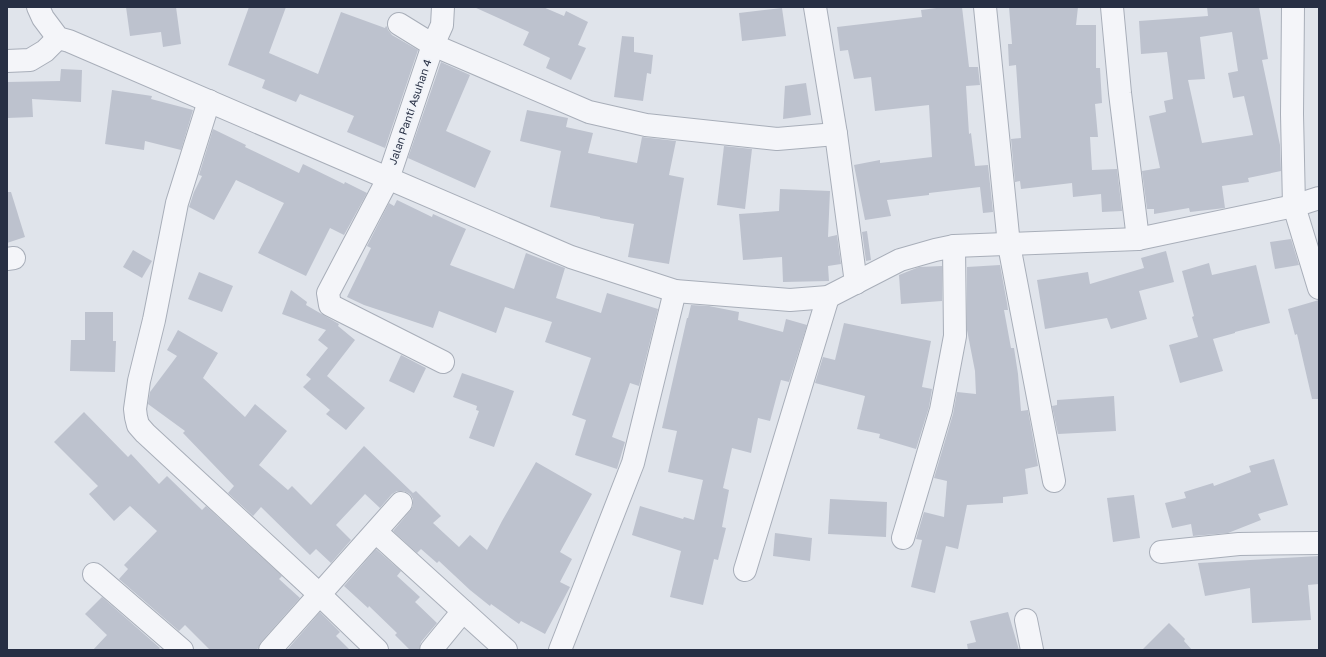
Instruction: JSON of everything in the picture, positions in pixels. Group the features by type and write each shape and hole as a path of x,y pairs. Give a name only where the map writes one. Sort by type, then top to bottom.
{"street":[{"path":"38,7 43,18 58,38 69,41 210,100 388,179 571,257 675,290 790,300 828,297 900,260 954,246 1138,239 1294,206 1319,198"},
{"name":"Jalan Panti Asuhan 4","path":"443,7 442,25 433,45 388,179 328,294 328,298 330,305 444,362"},
{"path":"815,7 836,134 856,283"},
{"path":"985,7 1009,245 1054,481"},
{"path":"1112,7 1120,93 1138,239"},
{"path":"1293,7 1292,114 1294,206 1319,288"},
{"path":"399,24 433,45 589,112 646,125 777,139 836,134"},
{"path":"7,61 30,60 45,51 58,38"},
{"path":"210,100 177,203 154,320 139,380 135,409 138,424 377,650"},
{"path":"903,538 942,410 954,336 954,246"},
{"path":"560,650 633,463 675,290"},
{"path":"745,570 828,297"},
{"path":"270,650 401,503"},
{"path":"376,532 506,650"},
{"path":"1161,552 1239,544 1319,543"},
{"path":"94,574 182,650"},
{"path":"431,650 463,611"},
{"path":"1026,620 1032,650"}],"building":[{"path":"126,7 176,7 181,44 163,47 161,32 130,36"},
{"path":"249,7 286,7 269,53 318,74 341,12 385,28 386,26 392,35 418,50 385,148 347,132 354,116 300,94 296,102 262,88 265,80 228,65"},
{"path":"474,7 543,7 564,16 566,11 588,22 578,45 586,48 571,80 546,68 550,58 523,45 529,32"},
{"path":"944,7 962,7 969,67 978,67 980,85 966,86 969,134 971,133 975,166 988,165 993,212 983,213 980,187 887,200 891,216 865,220 854,165 880,160 880,163 932,157 929,105 875,111 871,77 854,79 848,50 840,51 837,27 922,17 921,10"},
{"path":"1009,7 1078,7 1076,25 1096,25 1096,68 1100,68 1102,103 1095,104 1098,137 1090,137 1092,170 1117,169 1122,211 1102,212 1101,194 1073,197 1072,183 1021,189 1020,181 1015,182 1011,139 1021,138 1016,65 1009,66 1008,44 1012,44"},
{"path":"1207,7 1259,7 1268,59 1262,60 1280,145 1281,171 1248,178 1249,182 1222,186 1225,208 1190,212 1189,208 1154,214 1154,209 1147,209 1142,171 1160,168 1149,116 1166,112 1164,101 1173,99 1167,52 1141,54 1139,21 1208,16","holes":["1232,32 1238,71 1228,73 1233,98 1244,96 1253,135 1202,143 1188,80 1205,79 1200,37"]},
{"path":"782,8 786,36 742,41 739,13"},
{"path":"622,36 634,37 634,52 653,55 651,74 647,73 643,101 614,97"},
{"path":"441,62 470,75 446,131 491,151 475,188 408,158"},
{"path":"61,69 82,70 81,102 32,99 33,117 7,118 7,82 60,81"},
{"path":"806,83 811,115 783,119 785,86"},
{"path":"112,90 152,96 151,99 193,110 181,150 145,141 144,150 105,144"},
{"path":"527,110 568,118 566,127 593,133 588,153 637,163 642,137 676,141 669,175 684,178 669,264 628,257 634,224 550,207 561,151 520,141"},
{"path":"213,129 246,145 245,147 299,173 303,164 344,184 345,182 367,193 344,235 330,228 306,276 258,253 284,203 236,180 214,220 189,207 202,176 199,175"},
{"path":"724,146 752,149 745,209 717,205"},
{"path":"780,189 830,191 828,237 837,235 841,264 828,266 829,281 783,282 782,257 743,260 739,214 779,211"},
{"path":"7,192 11,192 25,237 7,243"},
{"path":"397,200 432,217 433,214 466,229 450,265 514,289 526,253 565,268 556,298 601,313 607,293 658,309 639,386 630,383 612,437 625,442 617,469 575,455 586,420 572,415 591,358 545,342 552,322 505,307 496,333 439,311 433,328 364,305 347,297 371,248 367,246 389,203 394,206"},
{"path":"867,231 871,260 866,261 862,232"},
{"path":"1291,239 1299,265 1275,269 1270,242"},
{"path":"133,250 152,261 142,278 123,267"},
{"path":"1166,251 1174,282 1139,291 1147,319 1111,329 1107,318 1045,329 1037,280 1088,272 1090,284 1144,268 1141,258"},
{"path":"1209,263 1212,275 1256,265 1270,323 1213,339 1223,371 1180,383 1169,345 1198,337 1182,271"},
{"path":"1000,265 1008,310 1004,310 1011,348 1014,348 1021,411 1028,410 1038,466 1025,469 1028,494 1003,497 1003,503 967,505 958,549 946,546 935,593 911,587 922,540 916,539 924,512 944,517 947,481 934,478 953,414 957,392 976,394 975,371 967,330 967,267"},
{"path":"942,266 942,301 901,304 899,275 919,267"},
{"path":"199,272 233,286 222,312 188,299"},
{"path":"291,290 307,302 306,305 339,324 338,326 355,340 327,376 365,408 346,430 326,414 330,410 303,387 311,379 306,375 328,348 318,340 326,330 282,314"},
{"path":"1319,300 1319,399 1312,399 1297,334 1295,335 1288,309"},
{"path":"691,305 709,306 739,312 738,320 783,332 786,319 807,325 789,382 781,380 770,421 758,418 751,453 732,448 723,488 729,490 722,527 726,528 718,560 714,559 703,605 670,597 681,551 632,535 640,506 683,519 684,517 694,520 703,480 668,472 677,431 662,428"},
{"path":"85,312 113,312 113,341 116,341 115,372 70,371 71,340 85,340"},
{"path":"844,323 931,341 922,387 932,389 929,407 916,449 879,438 880,434 857,429 865,396 815,383 823,357 835,360"},
{"path":"178,330 218,353 203,378 245,417 255,404 287,431 259,465 288,490 292,486 311,505 364,446 413,493 416,491 441,516 433,523 459,547 470,535 487,550 536,462 592,494 560,552 572,559 560,582 570,587 545,634 521,621 519,624 491,604 490,606 470,590 439,561 437,563 421,549 417,553 393,531 413,506 413,499 410,494 404,491 397,491 392,494 380,508 365,494 336,525 351,540 331,563 316,549 310,555 261,507 253,516 228,493 234,486 183,433 185,431 148,404 150,392 177,356 167,350"},
{"path":"401,355 426,368 414,393 389,381"},
{"path":"462,373 514,391 494,447 469,438 479,411 476,410 477,406 453,397"},
{"path":"1114,396 1116,431 1058,434 1052,406 1057,405 1057,400"},
{"path":"84,412 128,457 131,454 159,484 167,476 202,510 206,506 282,576 279,579 300,598 261,642 257,650 210,650 185,625 179,631 119,579 128,569 124,565 157,531 130,506 114,521 89,494 98,486 54,442"},
{"path":"1274,459 1288,505 1258,514 1261,520 1228,533 1193,536 1191,524 1172,528 1165,503 1186,498 1184,492 1213,483 1214,486 1251,472 1249,466"},
{"path":"1134,495 1140,538 1113,542 1107,498"},
{"path":"830,499 887,502 886,537 828,534"},
{"path":"775,533 812,538 810,561 773,556"},
{"path":"376,549 401,571 397,576 420,597 415,602 437,623 421,642 419,650 410,650 395,635 397,633 369,606 368,608 344,586"},
{"path":"1319,556 1319,584 1308,585 1311,620 1252,623 1250,588 1205,596 1198,563"},
{"path":"102,597 160,648 158,650 93,650 107,635 85,614"},
{"path":"320,612 340,632 336,636 350,650 287,650"},
{"path":"1008,612 1019,650 968,650 967,644 976,642 970,621"},
{"path":"1169,623 1185,639 1184,641 1192,650 1142,650"}]}
